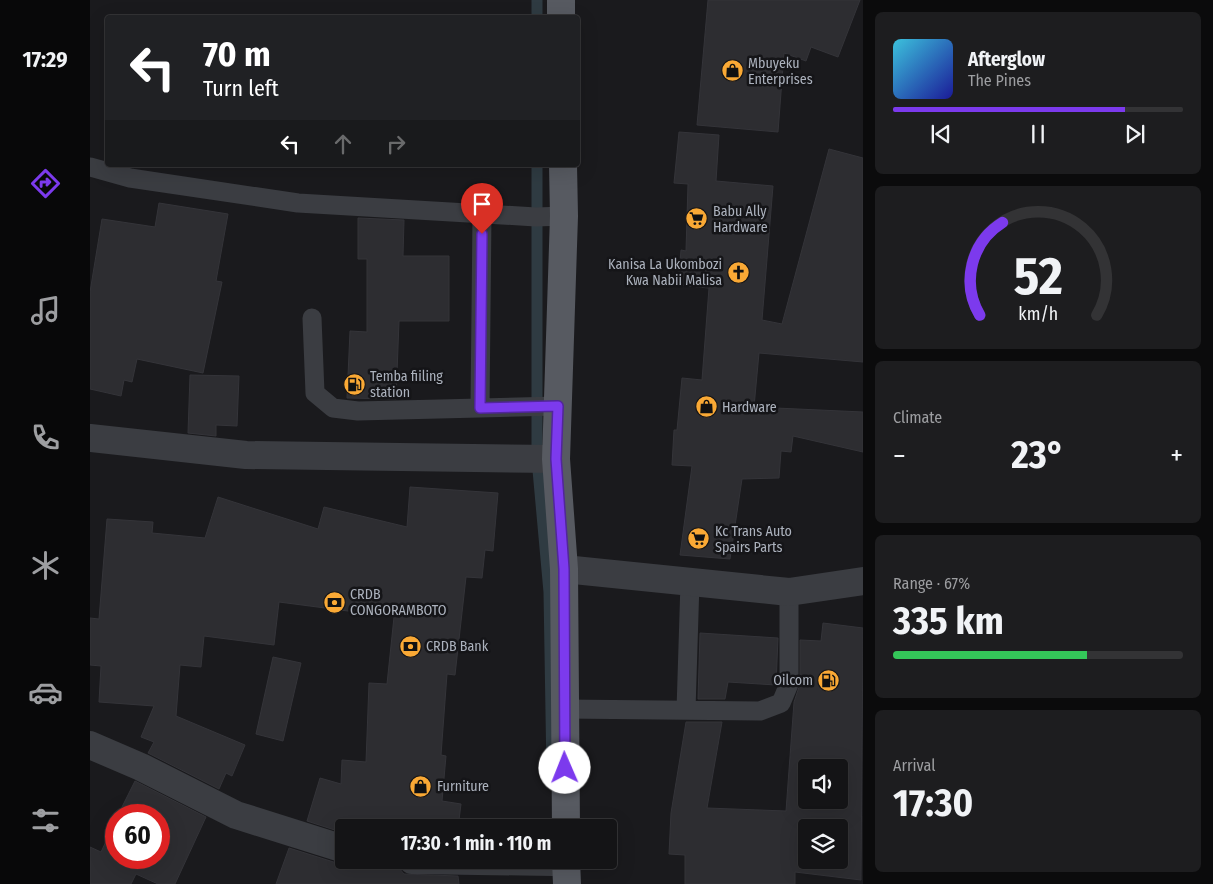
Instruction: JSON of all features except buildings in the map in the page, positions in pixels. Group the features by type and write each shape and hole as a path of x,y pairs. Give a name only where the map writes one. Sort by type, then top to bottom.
{"main road":[{"path":"561,0 561,15"},
{"path":"563,167 564,216 556,459 564,569 566,819"},
{"path":"566,869 567,884"}],"street":[{"path":"90,438 246,455 556,459"},
{"path":"564,569 789,592 863,580"},
{"path":"90,745 141,767 236,815 335,846"}],"lane":[{"path":"90,167 130,178 298,203 536,217 564,216"},
{"path":"480,408 482,214"},
{"path":"312,318 316,393 333,408 358,411 558,406"},
{"path":"686,710 690,582"},
{"path":"564,709 760,711 781,703 790,684 789,592"}],"waterway":[{"path":"537,0 537,15"},
{"path":"537,167 537,459 549,592 552,773"}],"place":[{"name":"Mbuyeku Enterprises","path":"732,71"},
{"name":"Babu Ally Hardware","path":"697,219"},
{"name":"Kanisa La Ukombozi Kwa Nabii Malisa","path":"738,272"},
{"name":"Temba fiiling station","path":"354,384"},
{"name":"Hardware","path":"706,407"},
{"name":"Kc Trans Auto Spairs Parts","path":"699,539"},
{"name":"CRDB CONGORAMBOTO","path":"334,602"},
{"name":"CRDB Bank","path":"410,646"},
{"name":"Oilcom","path":"829,680"},
{"name":"Furniture","path":"421,786"}],"route":[{"path":"482,234 480,408 558,406 556,459 564,569 565,768"}]}
